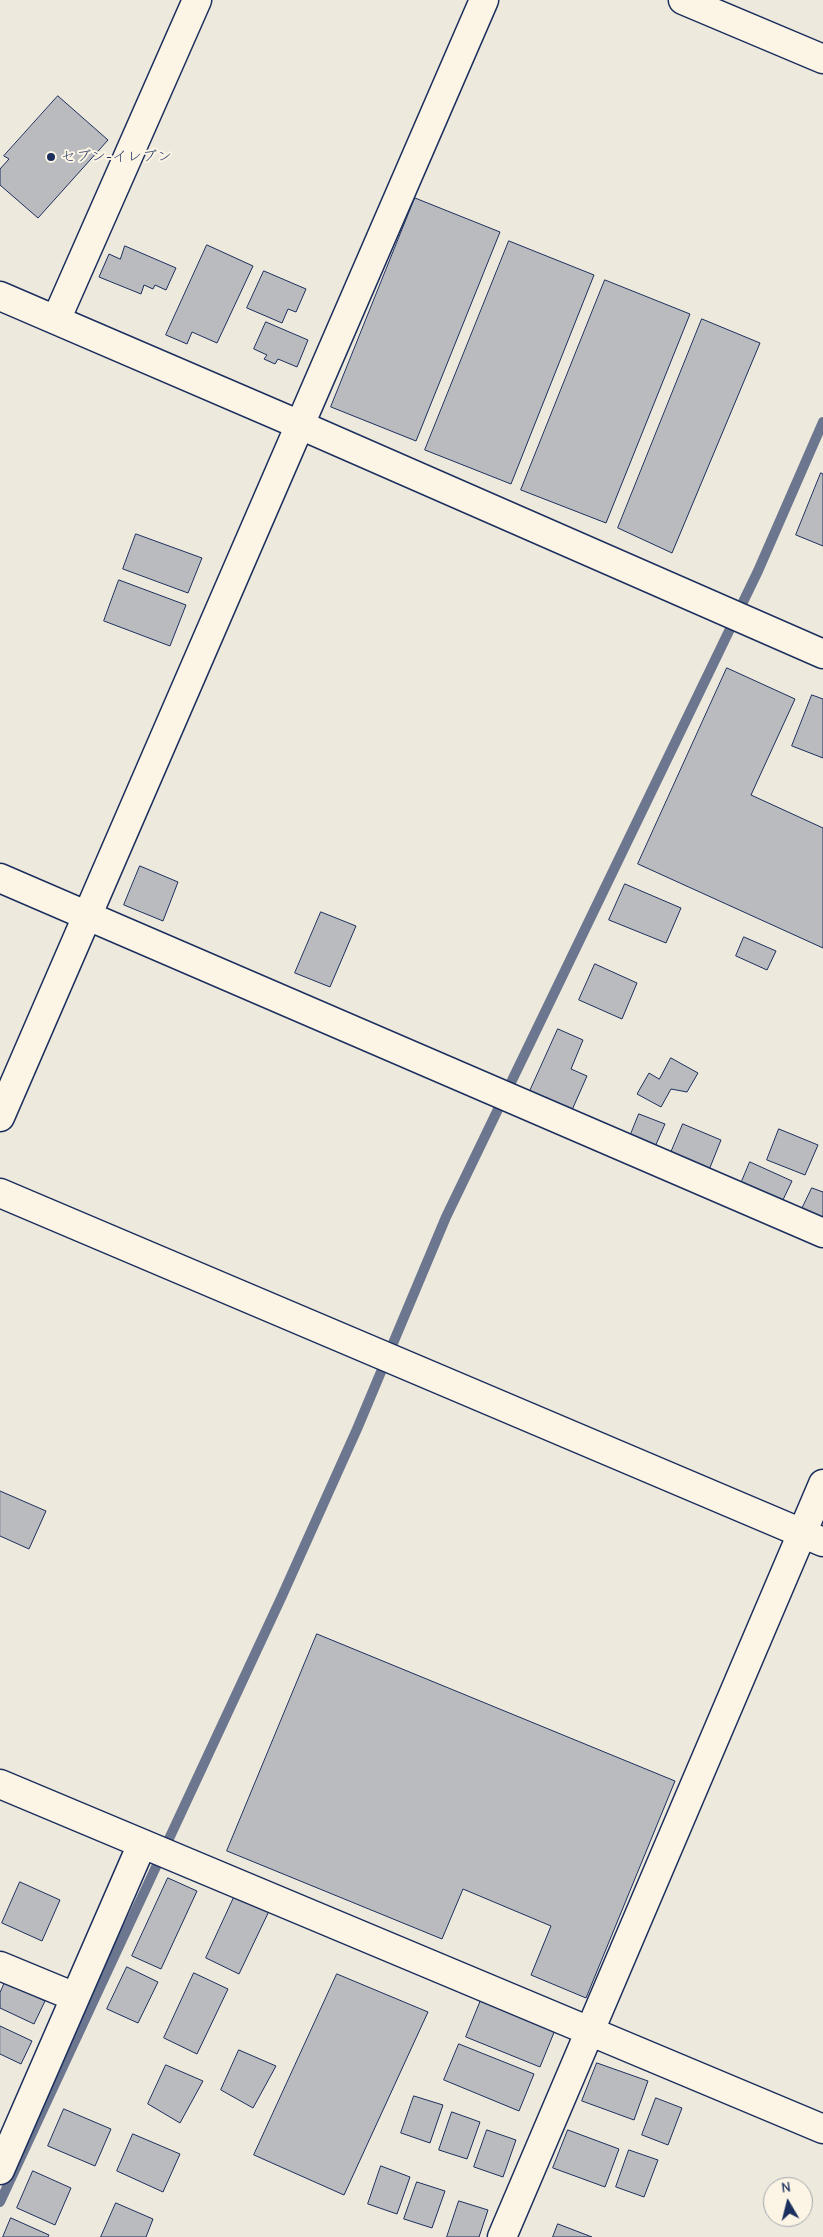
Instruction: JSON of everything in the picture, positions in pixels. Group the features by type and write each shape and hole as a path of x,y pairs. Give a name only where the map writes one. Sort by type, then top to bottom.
{"street":[{"path":"56,320 196,0"},
{"path":"0,1117 484,0"},
{"path":"683,0 823,59"},
{"path":"0,296 823,654"},
{"path":"0,878 823,1233"},
{"path":"0,1193 813,1538"},
{"path":"502,2237 590,2030 813,1538 823,1484"},
{"path":"0,1784 823,2128"},
{"path":"0,2170 142,1844"},
{"path":"0,1966 75,1997"}],"building":[{"path":"58,96 108,140 38,218 0,185 0,169 9,159 4,156"},
{"path":"415,198 500,232 416,441 331,407"},
{"path":"509,241 594,275 511,484 425,450"},
{"path":"207,245 253,266 217,343 192,332 187,344 166,335"},
{"path":"125,246 176,268 166,290 155,285 153,289 144,285 141,294 99,277 109,254 120,259"},
{"path":"264,271 306,289 296,312 288,309 282,323 247,308"},
{"path":"605,280 690,314 606,523 521,490"},
{"path":"702,319 760,343 672,553 618,528"},
{"path":"266,322 308,340 297,367 278,359 275,364 264,359 267,355 254,349"},
{"path":"821,473 823,474 823,546 796,535"},
{"path":"136,534 202,558 188,593 123,569"},
{"path":"119,580 186,605 170,646 104,621"},
{"path":"727,668 795,699 751,795 823,828 823,948 638,864"},
{"path":"812,695 823,699 823,758 792,746"},
{"path":"140,866 178,882 163,921 124,905"},
{"path":"625,884 681,908 666,943 609,920"},
{"path":"321,912 356,926 330,987 295,973"},
{"path":"744,937 776,951 767,970 736,956"},
{"path":"595,964 637,983 622,1019 579,1000"},
{"path":"558,1029 583,1040 571,1069 587,1076 572,1110 530,1091"},
{"path":"671,1058 698,1073 687,1092 671,1089 661,1107 637,1094 649,1073 659,1079"},
{"path":"639,1114 665,1124 654,1149 629,1139"},
{"path":"683,1124 721,1140 709,1170 670,1155"},
{"path":"779,1129 818,1145 805,1175 767,1160"},
{"path":"750,1162 792,1181 781,1204 740,1186"},
{"path":"812,1188 823,1192 823,1222 801,1211"},
{"path":"0,1491 46,1511 29,1549 0,1536"},
{"path":"317,1634 675,1781 586,1998 531,1975 551,1926 463,1889 442,1939 227,1851"},
{"path":"168,1878 197,1891 161,1969 132,1956"},
{"path":"20,1882 60,1900 42,1941 2,1923"},
{"path":"236,1893 270,1909 239,1974 206,1958"},
{"path":"127,1967 158,1982 138,2023 107,2009"},
{"path":"194,1973 228,1989 197,2054 164,2038"},
{"path":"337,1974 428,2012 344,2195 254,2155"},
{"path":"5,1982 45,2001 34,2024 0,2008 0,1993"},
{"path":"481,2000 555,2030 540,2067 466,2037"},
{"path":"0,2026 32,2041 21,2064 0,2054"},
{"path":"459,2044 534,2074 519,2111 444,2080"},
{"path":"239,2050 276,2066 253,2108 221,2090"},
{"path":"597,2063 648,2081 634,2120 582,2101"},
{"path":"166,2065 203,2081 180,2123 148,2104"},
{"path":"414,2096 443,2105 430,2143 401,2133"},
{"path":"656,2098 682,2108 668,2145 642,2135"},
{"path":"64,2109 111,2129 95,2166 48,2146"},
{"path":"452,2112 480,2122 467,2159 439,2150"},
{"path":"487,2130 516,2140 503,2177 474,2167"},
{"path":"568,2130 619,2149 605,2187 553,2168"},
{"path":"133,2134 180,2154 163,2192 117,2171"},
{"path":"629,2150 658,2160 644,2197 616,2187"},
{"path":"381,2166 410,2177 397,2214 368,2204"},
{"path":"33,2171 71,2188 55,2225 17,2208"},
{"path":"417,2182 445,2191 432,2228 404,2219"},
{"path":"459,2201 488,2210 479,2237 447,2237"},
{"path":"116,2203 153,2219 146,2237 101,2237"},
{"path":"11,2218 49,2235 48,2237 3,2237"},
{"path":"558,2224 592,2237 553,2237"}],"waterway":[{"path":"0,2202 282,1596 357,1429 446,1217 758,571 823,422"}],"place":[{"name":"セブン-イレブン","path":"51,157"}]}
